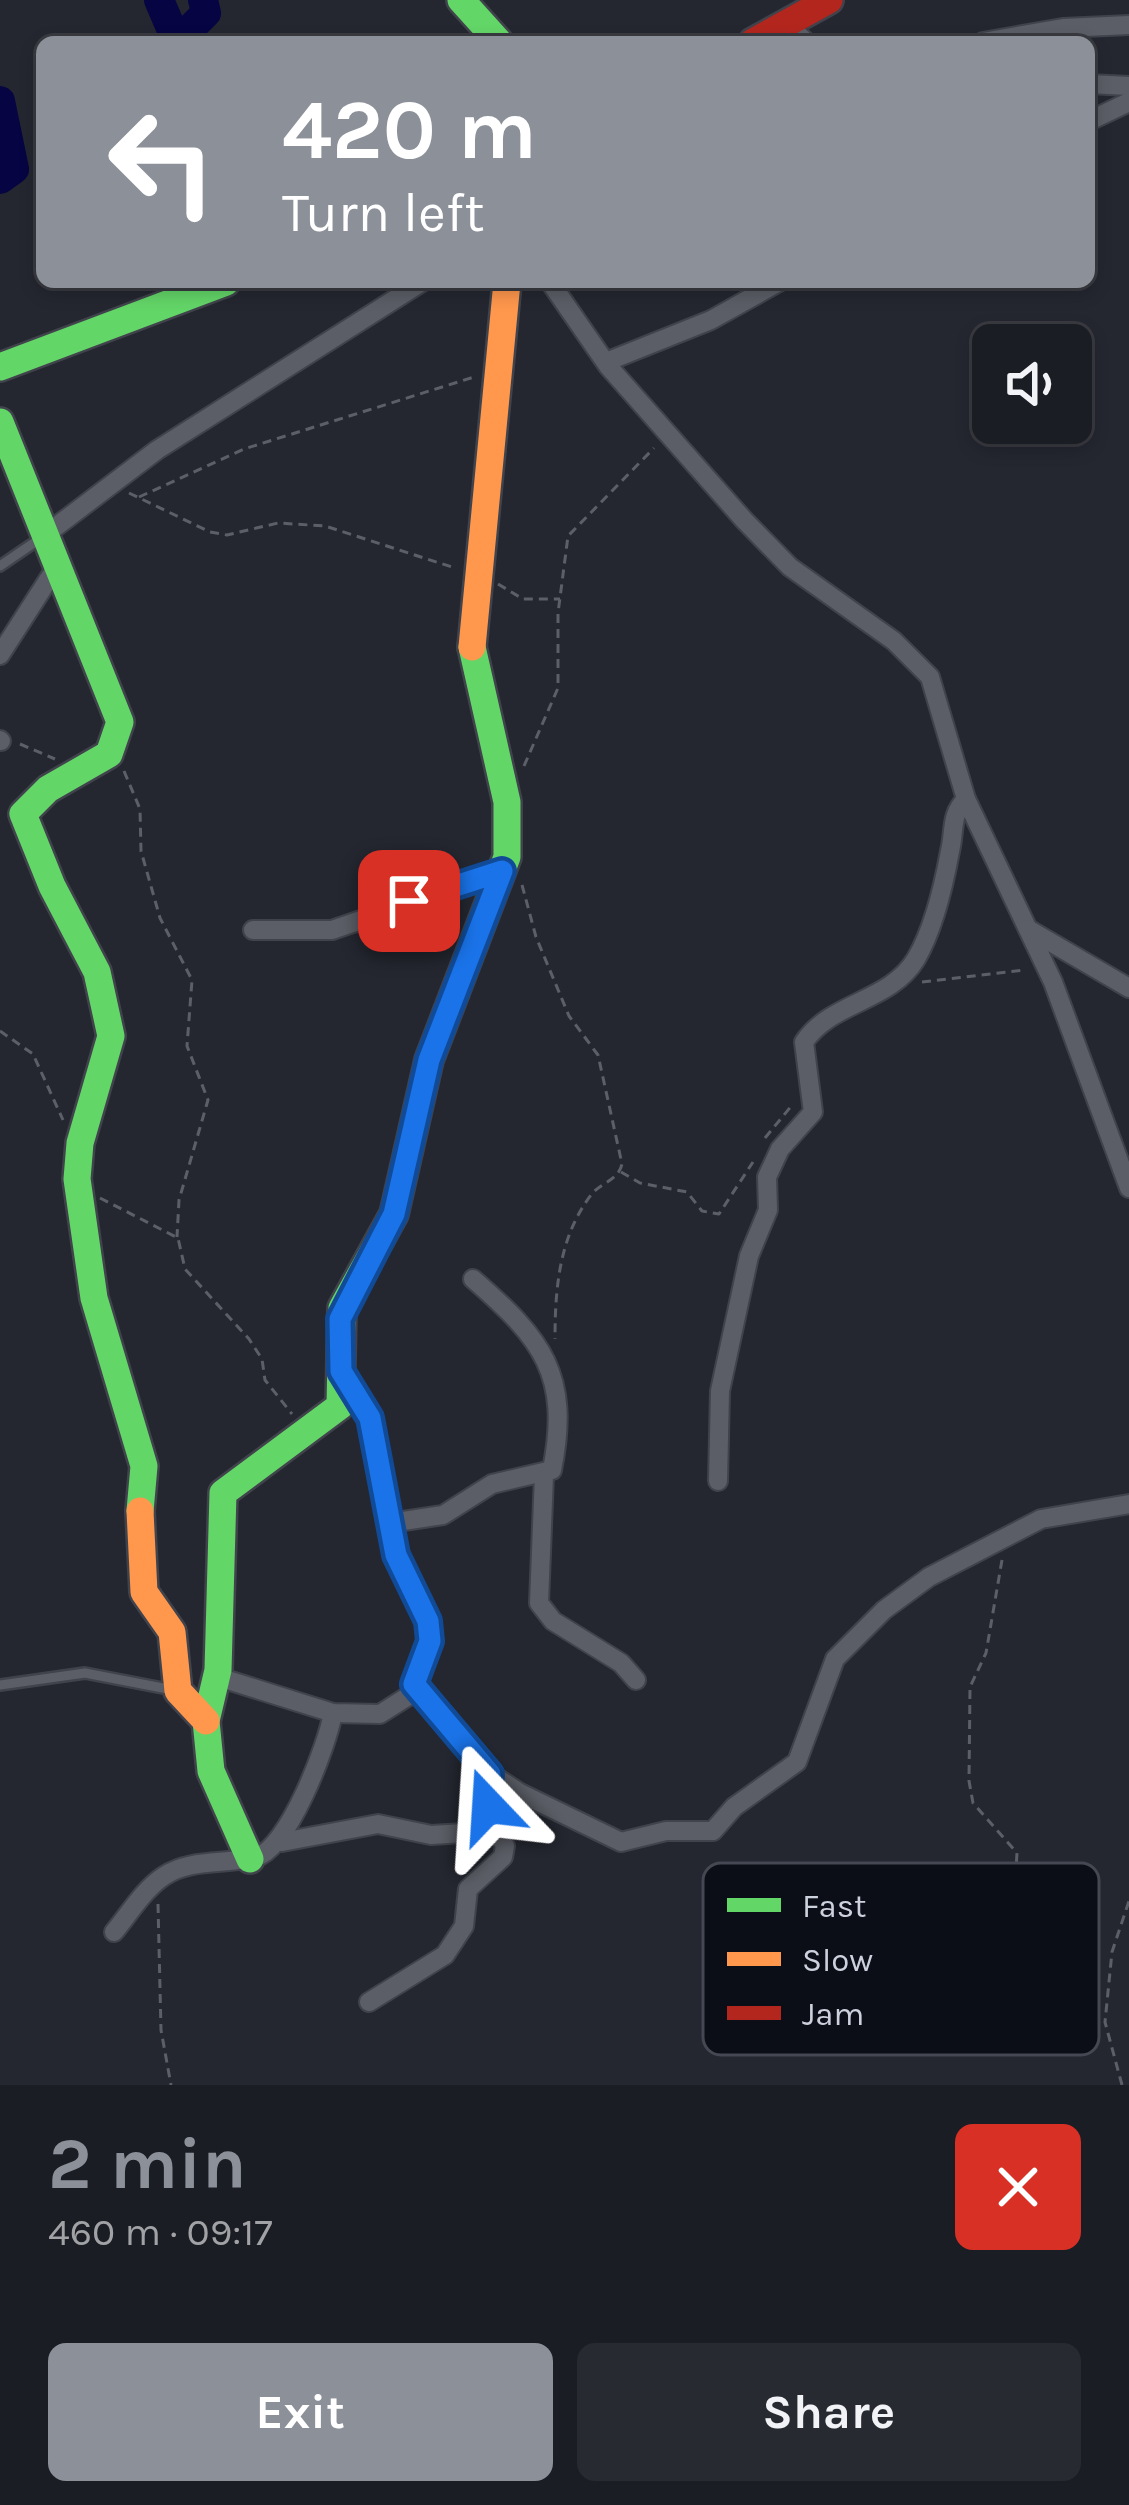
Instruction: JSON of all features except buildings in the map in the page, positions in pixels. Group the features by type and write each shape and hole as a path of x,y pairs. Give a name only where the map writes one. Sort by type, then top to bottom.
{"street":[{"path":"461,0 494,36"},
{"path":"796,33 829,0"},
{"path":"1017,36 1129,25"},
{"path":"1095,84 1129,86"},
{"path":"1095,118 1129,102"},
{"path":"0,367 210,288"},
{"path":"45,535 111,484 413,288"},
{"path":"250,1859 211,1771 206,1721 215,1676 223,1493 340,1406 342,1308 394,1214 429,1060 505,864 511,829 474,675 475,575 505,288"},
{"path":"554,288 606,362 790,567 894,640 930,677 966,799 1045,968 1129,1188"},
{"path":"606,362 711,320 768,288"},
{"path":"0,422 120,722 117,747 32,800 23,814 52,886 97,972 109,1022 111,1036 80,1143 80,1196 94,1298 144,1466 139,1530 144,1592 172,1632 178,1690 206,1721"},
{"path":"0,655 57,566"},
{"path":"718,1481 720,1391 739,1300 768,1210 770,1165 813,1112 804,1042 812,1031 899,982 928,932 954,816 966,799"},
{"path":"254,930 332,930 505,864"},
{"path":"1024,926 1129,988"},
{"path":"390,1523 443,1515 499,1481 552,1470 558,1430 552,1378 526,1324 473,1279"},
{"path":"215,1676 333,1713 392,1710 414,1684 430,1641 428,1621 399,1564 370,1418 341,1371"},
{"path":"544,1475 539,1603 553,1621 621,1663 636,1680"},
{"path":"414,1684 490,1774 622,1842 666,1831 713,1832 734,1807 797,1762 835,1659 929,1577 1041,1519 1129,1504"},
{"path":"281,1842 328,1744 333,1713"},
{"path":"369,2002 445,1955 456,1942 468,1889 506,1850 488,1812 490,1774"},
{"path":"114,1932 153,1885 171,1872 250,1859 281,1842 378,1824 431,1835 498,1831"}],"lane":[{"path":"0,566 45,535"},
{"path":"0,1685 86,1672 178,1690"}],"path":[{"path":"137,497 244,449 494,371"},
{"path":"521,780 558,688 560,599 574,526 613,495 668,434"},
{"path":"111,484 210,532 227,535 278,524 325,526 475,575 523,599 560,599"},
{"path":"1,741 42,752 76,774"},
{"path":"117,747 140,809 141,851 160,918 192,980 187,1046 208,1100 179,1200 177,1237 185,1269 249,1339 265,1365 265,1380 304,1433"},
{"path":"505,864 526,892 536,937 568,1016 598,1055 621,1172 640,1183 687,1192 702,1210 718,1214 756,1158"},
{"path":"899,982 1045,968"},
{"path":"0,1031 33,1054 66,1130"},
{"path":"762,1144 770,1127 800,1096 806,1069"},
{"path":"552,1378 556,1274 564,1249 586,1202 621,1172"},
{"path":"80,1196 108,1201 177,1237"},
{"path":"1007,1540 989,1642 968,1703 970,1796 1018,1863"},
{"path":"153,1885 163,1952 161,2030 171,2085"},
{"path":"1122,2085 1105,2021 1112,1952 1129,1900"}],"waterway":[{"path":"159,0 174,36"},
{"path":"183,36 206,13 203,0"},
{"path":"0,101 14,169 0,179"}],"traffic: fast":[{"path":"461,0 494,36"},
{"path":"0,367 210,288"},
{"path":"0,422 120,722 109,754 48,789 23,814 52,886 97,972 111,1036 80,1143 77,1179 94,1298 144,1466 140,1511"},
{"path":"250,1859 211,1771 206,1721 218,1670 223,1493 340,1406 342,1308 394,1214 429,1060 507,857 507,802 472,647"}],"traffic: slow":[{"path":"472,647 506,288"},
{"path":"140,1511 144,1592 172,1632 178,1691 206,1721"}],"traffic: jam":[{"path":"764,36 829,0"}],"route":[{"path":"409,901 502,871 429,1060 394,1214 342,1308 341,1371 370,1418 396,1555 428,1621 430,1641 414,1684 490,1774 488,1806"}]}
